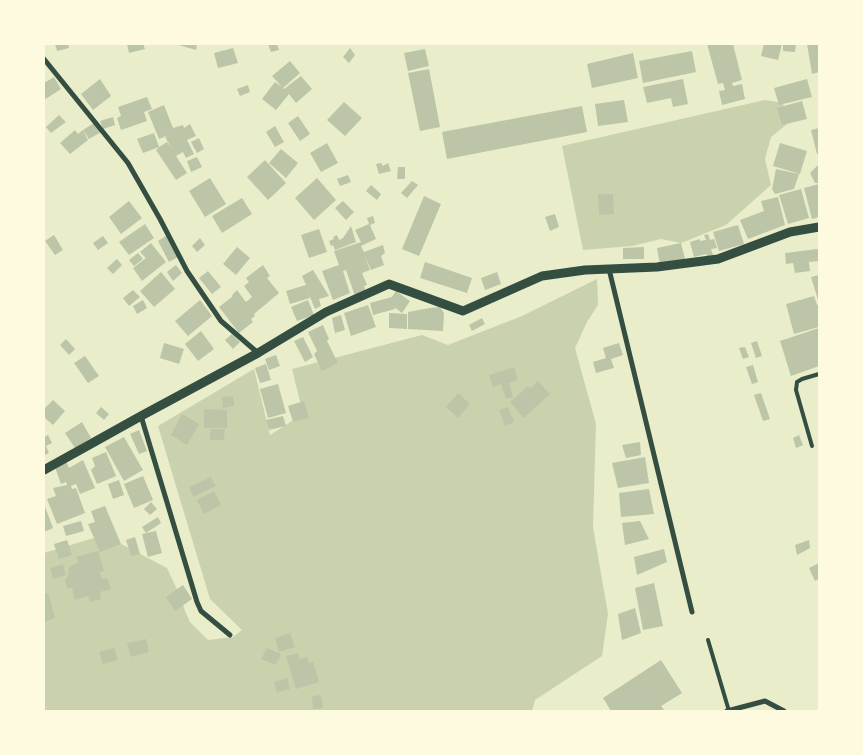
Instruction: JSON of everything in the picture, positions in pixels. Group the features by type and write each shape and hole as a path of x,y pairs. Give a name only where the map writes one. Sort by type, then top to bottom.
{"street":[{"path":"44,59 128,163 187,271 221,320 258,353"},
{"path":"44,470 258,353 326,312 389,284 463,310 542,276 585,270 657,267 718,259 790,232 819,228"},
{"path":"609,269 692,612"},
{"path":"141,416 197,602 201,611 230,636"},
{"path":"728,711 765,701 784,711"}],"lane":[{"path":"812,446 796,390 797,382 819,374"},
{"path":"708,640 728,711"}],"green space":[{"path":"765,100 783,103 787,124 771,137 765,159 771,185 726,225 681,243 661,239 632,246 583,250 562,146"},
{"path":"597,279 598,305 587,322 575,348 596,424 593,527 608,614 602,656 535,700 532,711 44,711 44,553 104,535 167,568 190,622 208,640 233,637 242,630 210,599 158,426 254,369 270,435 303,414 292,369 422,335 448,345 522,316"}],"building":[{"path":"55,44 68,44 69,48 57,51"},
{"path":"127,44 143,44 145,49 129,53"},
{"path":"175,44 197,44 196,50"},
{"path":"268,44 277,44 279,50 271,52"},
{"path":"707,44 733,44 742,80 732,83 733,86 742,84 745,99 722,105 719,91 725,90 723,83 718,84"},
{"path":"764,44 782,44 778,60 761,56"},
{"path":"783,44 796,44 795,52 783,51"},
{"path":"807,44 819,44 819,72 812,74"},
{"path":"233,48 238,63 218,68 214,53"},
{"path":"350,48 355,55 349,63 343,57"},
{"path":"425,49 429,66 408,71 404,53"},
{"path":"692,51 696,72 643,83 639,61"},
{"path":"633,53 638,78 592,88 587,64"},
{"path":"290,61 300,73 283,88 301,76 312,89 296,103 289,94 276,110 262,99 275,82 282,87 272,76"},
{"path":"429,69 440,127 420,131 408,73"},
{"path":"54,77 61,89 44,100 44,83"},
{"path":"100,79 111,96 93,110 81,94"},
{"path":"683,79 688,104 673,107 671,98 647,103 643,87"},
{"path":"807,79 812,97 779,105 774,88"},
{"path":"248,85 250,92 240,96 237,89"},
{"path":"147,97 152,109 144,112 147,121 121,130 117,118 121,116 118,107"},
{"path":"624,100 628,122 598,126 595,104"},
{"path":"802,101 807,119 782,125 777,108"},
{"path":"344,102 362,118 345,136 327,120"},
{"path":"164,105 173,128 183,125 184,128 190,124 196,136 187,140 194,154 186,158 183,152 176,156 187,173 176,180 156,150 167,142 172,149 165,137 171,134 159,139 148,112"},
{"path":"582,106 587,132 447,159 442,132"},
{"path":"59,115 66,122 51,133 46,127"},
{"path":"298,116 310,134 300,141 288,123"},
{"path":"113,117 115,125 103,129 100,121"},
{"path":"94,123 101,132 89,139 83,130"},
{"path":"275,126 284,142 275,147 266,132"},
{"path":"819,128 819,154 817,154 811,130"},
{"path":"75,130 78,134 83,130 88,140 70,154 60,143"},
{"path":"154,133 159,147 143,153 137,139"},
{"path":"199,138 204,149 197,153 191,142"},
{"path":"327,143 338,163 321,172 310,153"},
{"path":"780,143 807,151 800,174 773,166"},
{"path":"281,149 298,163 286,178 269,163"},
{"path":"197,157 202,167 191,172 187,161"},
{"path":"265,160 286,183 268,200 247,177"},
{"path":"381,163 383,166 388,163 391,171 379,174 376,164"},
{"path":"819,164 819,183 815,183 810,173"},
{"path":"398,167 405,167 405,179 397,179"},
{"path":"776,169 799,174 794,189 775,194 772,189"},
{"path":"348,175 351,182 340,186 337,179"},
{"path":"210,178 226,204 205,217 189,191"},
{"path":"317,178 336,200 314,220 295,198"},
{"path":"412,181 418,185 407,198 401,193"},
{"path":"819,184 819,217 812,219 804,188"},
{"path":"371,185 381,194 377,200 366,191"},
{"path":"801,189 809,218 788,224 779,195"},
{"path":"598,194 613,194 614,214 599,215"},
{"path":"424,196 441,204 419,256 402,249"},
{"path":"778,197 785,225 748,239 740,220 764,211 761,201"},
{"path":"242,198 252,214 222,233 212,216"},
{"path":"129,201 142,218 121,234 109,217"},
{"path":"343,201 354,212 346,220 335,208"},
{"path":"555,214 559,227 550,231 545,217"},
{"path":"373,216 375,223 370,225 376,239 361,246 364,252 383,245 385,253 381,256 384,265 371,270 364,254 370,270 362,273 367,285 364,286 366,292 355,296 346,270 343,271 350,293 333,300 322,271 339,265 334,251 361,242 355,230 369,224 367,218"},
{"path":"145,224 154,238 129,255 119,242"},
{"path":"738,225 744,244 719,251 713,232"},
{"path":"351,226 356,242 335,250 329,241 337,235 339,240 343,238"},
{"path":"319,229 327,252 309,258 301,235"},
{"path":"708,234 710,240 714,239 717,248 711,249 713,255 707,257 706,254 694,257 690,242 700,239 700,241 706,240 704,235"},
{"path":"54,235 63,250 55,255 45,241"},
{"path":"103,236 108,243 98,250 93,243"},
{"path":"166,236 178,257 169,262 158,241"},
{"path":"200,238 205,245 197,252 192,246"},
{"path":"151,243 166,262 142,281 133,268 146,258 140,252"},
{"path":"681,243 685,259 660,265 657,248"},
{"path":"237,247 250,258 236,275 223,264"},
{"path":"644,247 644,259 623,259 623,248"},
{"path":"818,249 819,261 809,262 810,271 795,273 793,263 786,264 785,253"},
{"path":"138,253 143,259 134,266 129,260"},
{"path":"117,259 122,265 113,274 107,268"},
{"path":"425,262 472,278 467,293 420,278"},
{"path":"176,265 182,273 173,281 167,272"},
{"path":"263,265 270,276 267,278 279,293 254,314 255,316 251,319 253,322 239,333 219,307 233,296 237,290 246,302 252,297 244,286 249,282 246,278"},
{"path":"313,270 329,296 319,299 321,306 315,309 308,292 310,298 290,304 286,291 306,285 302,276"},
{"path":"208,271 221,287 212,294 199,278"},
{"path":"161,272 175,289 154,307 140,291"},
{"path":"497,272 501,284 485,290 481,278"},
{"path":"819,275 819,303 811,277"},
{"path":"133,290 140,297 129,306 123,298"},
{"path":"396,291 410,301 402,313 394,307 395,309 373,315 370,303 392,297"},
{"path":"814,296 817,305 819,304 819,327 794,334 786,304"},
{"path":"143,300 147,308 137,314 133,306"},
{"path":"200,300 212,316 188,336 175,321"},
{"path":"308,300 314,315 297,321 291,307"},
{"path":"368,305 376,327 351,336 344,313"},
{"path":"440,307 444,313 443,331 408,329 408,312"},
{"path":"389,313 407,314 407,329 389,328"},
{"path":"341,315 345,330 335,333 332,318"},
{"path":"482,318 485,324 472,331 469,325"},
{"path":"323,325 329,339 327,341 338,363 322,371 314,354 317,351 308,332"},
{"path":"819,328 819,366 791,376 780,341"},
{"path":"201,331 214,349 198,361 185,344"},
{"path":"232,334 240,342 233,349 225,340"},
{"path":"303,337 313,357 305,362 294,341"},
{"path":"66,339 75,349 69,355 60,345"},
{"path":"757,341 762,356 756,358 751,343"},
{"path":"164,343 184,349 179,364 160,358"},
{"path":"619,343 623,355 611,359 614,368 596,373 593,362 606,358 603,348"},
{"path":"745,347 749,357 743,359 739,348"},
{"path":"276,355 280,366 269,370 265,359"},
{"path":"85,356 99,376 88,383 74,363"},
{"path":"266,364 271,380 260,383 255,368"},
{"path":"753,365 758,382 752,384 746,367"},
{"path":"514,367 518,380 509,383 513,397 506,399 501,384 493,387 489,375"},
{"path":"538,381 550,394 524,418 510,402 528,386 531,388"},
{"path":"278,384 286,413 268,418 260,389"},
{"path":"458,393 470,404 458,418 446,407"},
{"path":"761,393 770,419 763,421 754,395"},
{"path":"233,396 234,406 223,408 222,397"},
{"path":"53,400 65,411 53,425 44,417 44,409"},
{"path":"304,401 309,418 293,422 288,406"},
{"path":"101,407 109,414 104,420 96,413"},
{"path":"508,407 514,422 505,426 499,410"},
{"path":"204,409 227,410 227,428 204,428"},
{"path":"182,414 199,424 187,445 171,435"},
{"path":"283,416 286,426 269,430 266,420"},
{"path":"82,422 91,438 75,448 65,433"},
{"path":"210,429 225,429 224,440 210,440"},
{"path":"139,430 147,451 139,454 130,434"},
{"path":"48,435 52,443 46,446 49,453 45,455 44,437"},
{"path":"799,435 803,445 796,448 793,438"},
{"path":"124,437 143,470 124,481 105,447"},
{"path":"640,442 641,455 626,458 622,445"},
{"path":"106,452 116,476 97,484 91,470 95,466 92,458"},
{"path":"645,457 649,483 618,488 612,463"},
{"path":"83,460 95,488 80,494 76,484 71,486 72,489 76,488 85,513 57,524 47,499 56,496 53,488 67,485 66,482 61,484 55,467 66,461 69,468"},
{"path":"143,476 153,500 134,508 124,484"},
{"path":"211,477 216,486 193,497 189,487"},
{"path":"119,480 124,495 113,499 108,484"},
{"path":"649,489 654,514 621,517 619,493"},
{"path":"214,491 221,505 204,514 197,500"},
{"path":"151,502 157,509 150,515 144,509"},
{"path":"44,504 53,528 44,532"},
{"path":"105,506 121,544 100,552 88,524 95,522 91,511"},
{"path":"158,517 161,523 146,533 142,527"},
{"path":"81,521 84,531 66,536 63,526"},
{"path":"640,521 649,539 625,545 622,523"},
{"path":"156,531 162,553 148,557 142,534"},
{"path":"135,537 140,554 131,556 126,540"},
{"path":"67,540 72,555 59,559 54,544"},
{"path":"809,540 810,548 797,555 795,545"},
{"path":"664,549 667,562 637,575 634,557"},
{"path":"98,551 104,571 100,572 102,579 107,578 111,589 100,592 101,599 90,602 88,596 75,600 72,588 68,589 65,581 69,567 78,562 76,557"},
{"path":"819,563 819,579 815,581 809,568"},
{"path":"63,564 66,575 53,579 50,568"},
{"path":"654,583 663,626 643,630 635,588"},
{"path":"183,585 192,599 175,611 166,597"},
{"path":"48,593 55,618 44,622 44,594"},
{"path":"635,608 641,633 622,640 618,614"},
{"path":"290,633 295,647 279,652 275,638"},
{"path":"146,639 149,652 131,657 127,643"},
{"path":"114,648 118,660 103,664 99,652"},
{"path":"267,648 281,654 276,665 261,659"},
{"path":"298,653 299,659 307,657 309,663 313,661 319,682 296,689 286,656"},
{"path":"661,660 682,693 661,706 665,711 611,711 603,698"},
{"path":"287,678 290,689 277,692 274,682"},
{"path":"321,695 323,708 313,709 312,696"}]}
